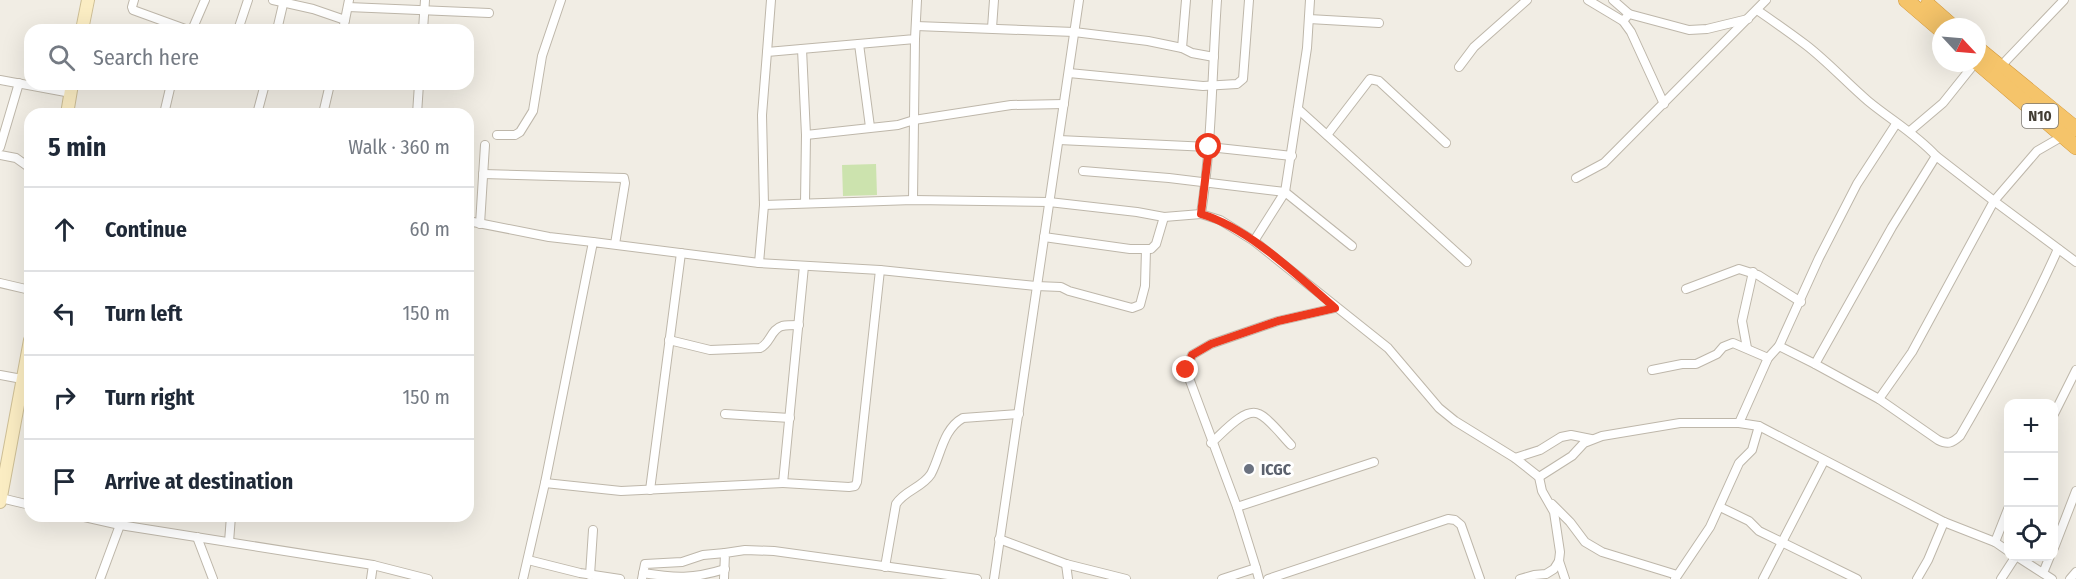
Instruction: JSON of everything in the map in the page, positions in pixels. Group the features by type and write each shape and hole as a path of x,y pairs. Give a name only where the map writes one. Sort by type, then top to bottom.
{"highway":[{"path":"1906,0 1932,22"},
{"path":"1922,0 1943,18"},
{"name":"N10","path":"1986,55 2025,89 2073,140"},
{"name":"N10","path":"1986,70 2073,140"}],"main road":[{"path":"83,24 88,0"},
{"path":"68,108 72,90"},
{"path":"0,500 3,463 24,370"}],"street":[{"path":"134,0 132,7 134,10 173,24"},
{"path":"193,24 205,0"},
{"path":"240,24 248,0"},
{"path":"273,0 284,1 345,20"},
{"path":"423,24 425,0"},
{"path":"497,135 515,135 525,127 529,119 542,56 561,0"},
{"path":"759,263 764,205 762,115 771,0"},
{"path":"913,200 917,0"},
{"path":"992,28 994,0"},
{"path":"994,579 1079,0"},
{"path":"1182,48 1186,0"},
{"path":"1201,214 1214,86 1217,0"},
{"path":"1069,73 1214,86 1236,84 1243,79 1249,0"},
{"path":"1254,241 1285,192 1307,48 1310,0"},
{"path":"1459,68 1474,47 1527,0"},
{"path":"1588,0 1626,17 1689,30 1707,29 1748,19"},
{"path":"1613,0 1626,17 1664,104"},
{"path":"1576,178 1604,163 1766,0"},
{"path":"2000,67 2064,0"},
{"path":"278,24 284,1"},
{"path":"344,24 349,4 424,11 489,13"},
{"path":"1757,10 1807,45 1896,124 1910,131 1936,156 2076,262"},
{"path":"1309,19 1378,23"},
{"path":"916,26 1074,32 1168,44 1192,53 1214,57"},
{"path":"767,52 915,39"},
{"path":"859,44 870,127"},
{"path":"802,49 806,135 805,204"},
{"path":"1910,131 1943,103 1968,72"},
{"path":"1327,135 1370,79 1374,78 1446,143"},
{"path":"0,80 24,83"},
{"path":"0,147 3,122 19,83"},
{"path":"165,108 170,90"},
{"path":"259,108 263,90"},
{"path":"324,108 329,90"},
{"path":"417,108 419,90"},
{"path":"806,135 898,126 914,120 1011,105 1064,104"},
{"path":"1298,109 1467,262"},
{"path":"1739,423 1768,358 1779,346 1819,258 1857,184 1896,124"},
{"path":"1059,140 1209,147 1292,156"},
{"path":"1879,399 1912,352 1994,201 2037,151 2073,140"},
{"path":"480,224 485,144"},
{"path":"0,155 16,158 24,164"},
{"path":"1815,364 1892,226 1936,156"},
{"path":"1083,171 1285,192 1352,246"},
{"path":"483,174 624,178 615,244"},
{"path":"764,205 913,200 1049,202 1164,217 1201,214 1220,220 1254,241 1335,308 1388,348 1439,408 1455,421 1515,458 1539,477 1545,497 1554,512 1560,561 1565,579"},
{"path":"1044,237 1130,249 1151,249 1156,244 1164,217"},
{"path":"474,223 549,237 759,263 880,270 1062,287 1088,297 1132,308 1140,305 1145,286 1146,249"},
{"path":"523,579 594,242"},
{"path":"1779,346 1879,399 1945,443 1952,442 1960,436 2033,306 2058,249"},
{"path":"650,490 681,253"},
{"path":"783,483 804,266"},
{"path":"1686,289 1739,269 1753,272 1800,302"},
{"path":"545,483 610,490 783,483 855,486 880,270"},
{"path":"1747,348 1742,321 1753,272"},
{"path":"0,283 24,289"},
{"path":"1259,579 1236,507 1186,370 1192,355 1211,344 1278,321 1335,308"},
{"path":"669,340 710,350 760,348 781,326 799,325"},
{"path":"1652,370 1696,363 1717,354 1723,347 1733,343 1768,358"},
{"path":"2058,406 2076,370"},
{"path":"0,375 22,379"},
{"path":"1211,443 1239,418 1252,413 1260,414 1291,445"},
{"path":"725,414 790,418"},
{"path":"885,567 896,504 902,495 930,476 949,430 956,422 963,418 1019,414"},
{"path":"1539,477 1572,456 1591,439 1680,423 1739,423 1759,426 1944,522 1995,542 2004,548"},
{"path":"1545,497 1590,546 1676,577 1710,527 1738,463 1752,450 1759,426"},
{"path":"1515,458 1540,450 1561,436 1571,435 1591,439"},
{"path":"1764,579 1824,461"},
{"path":"1236,507 1374,462"},
{"path":"2058,538 2076,491"},
{"path":"0,500 24,504"},
{"path":"1720,507 1749,520 1759,531 1857,579"},
{"path":"1268,579 1448,519 1455,520 1461,525 1480,579"},
{"path":"1995,542 2004,519"},
{"path":"107,522 374,566 428,579"},
{"path":"229,542 231,522"},
{"path":"1917,579 1928,560 1944,522"},
{"path":"100,579 120,525"},
{"path":"590,575 593,530"},
{"path":"197,537 213,579"},
{"path":"999,539 1066,564 1126,579"},
{"path":"725,554 724,574 682,579 642,576 645,564 682,562 703,555 745,550 774,551 942,577 977,579"},
{"path":"528,560 590,575 620,579"},
{"path":"1520,579 1546,574 1560,561"},
{"path":"2001,579 2013,561"},
{"path":"2024,561 2052,579"},
{"path":"2043,573 2048,561"},
{"path":"1066,564 1068,579"},
{"path":"371,579 374,566"},
{"path":"1222,579 1256,568"},
{"path":"2070,579 2076,572"}],"green space":[{"path":"876,164 877,195 843,196 842,165"}],"place":[{"name":"ICGC","path":"1249,469"}],"route":[{"path":"1186,370 1192,355 1211,344 1278,321 1335,308 1239,230 1220,220 1201,214 1209,147"}]}
